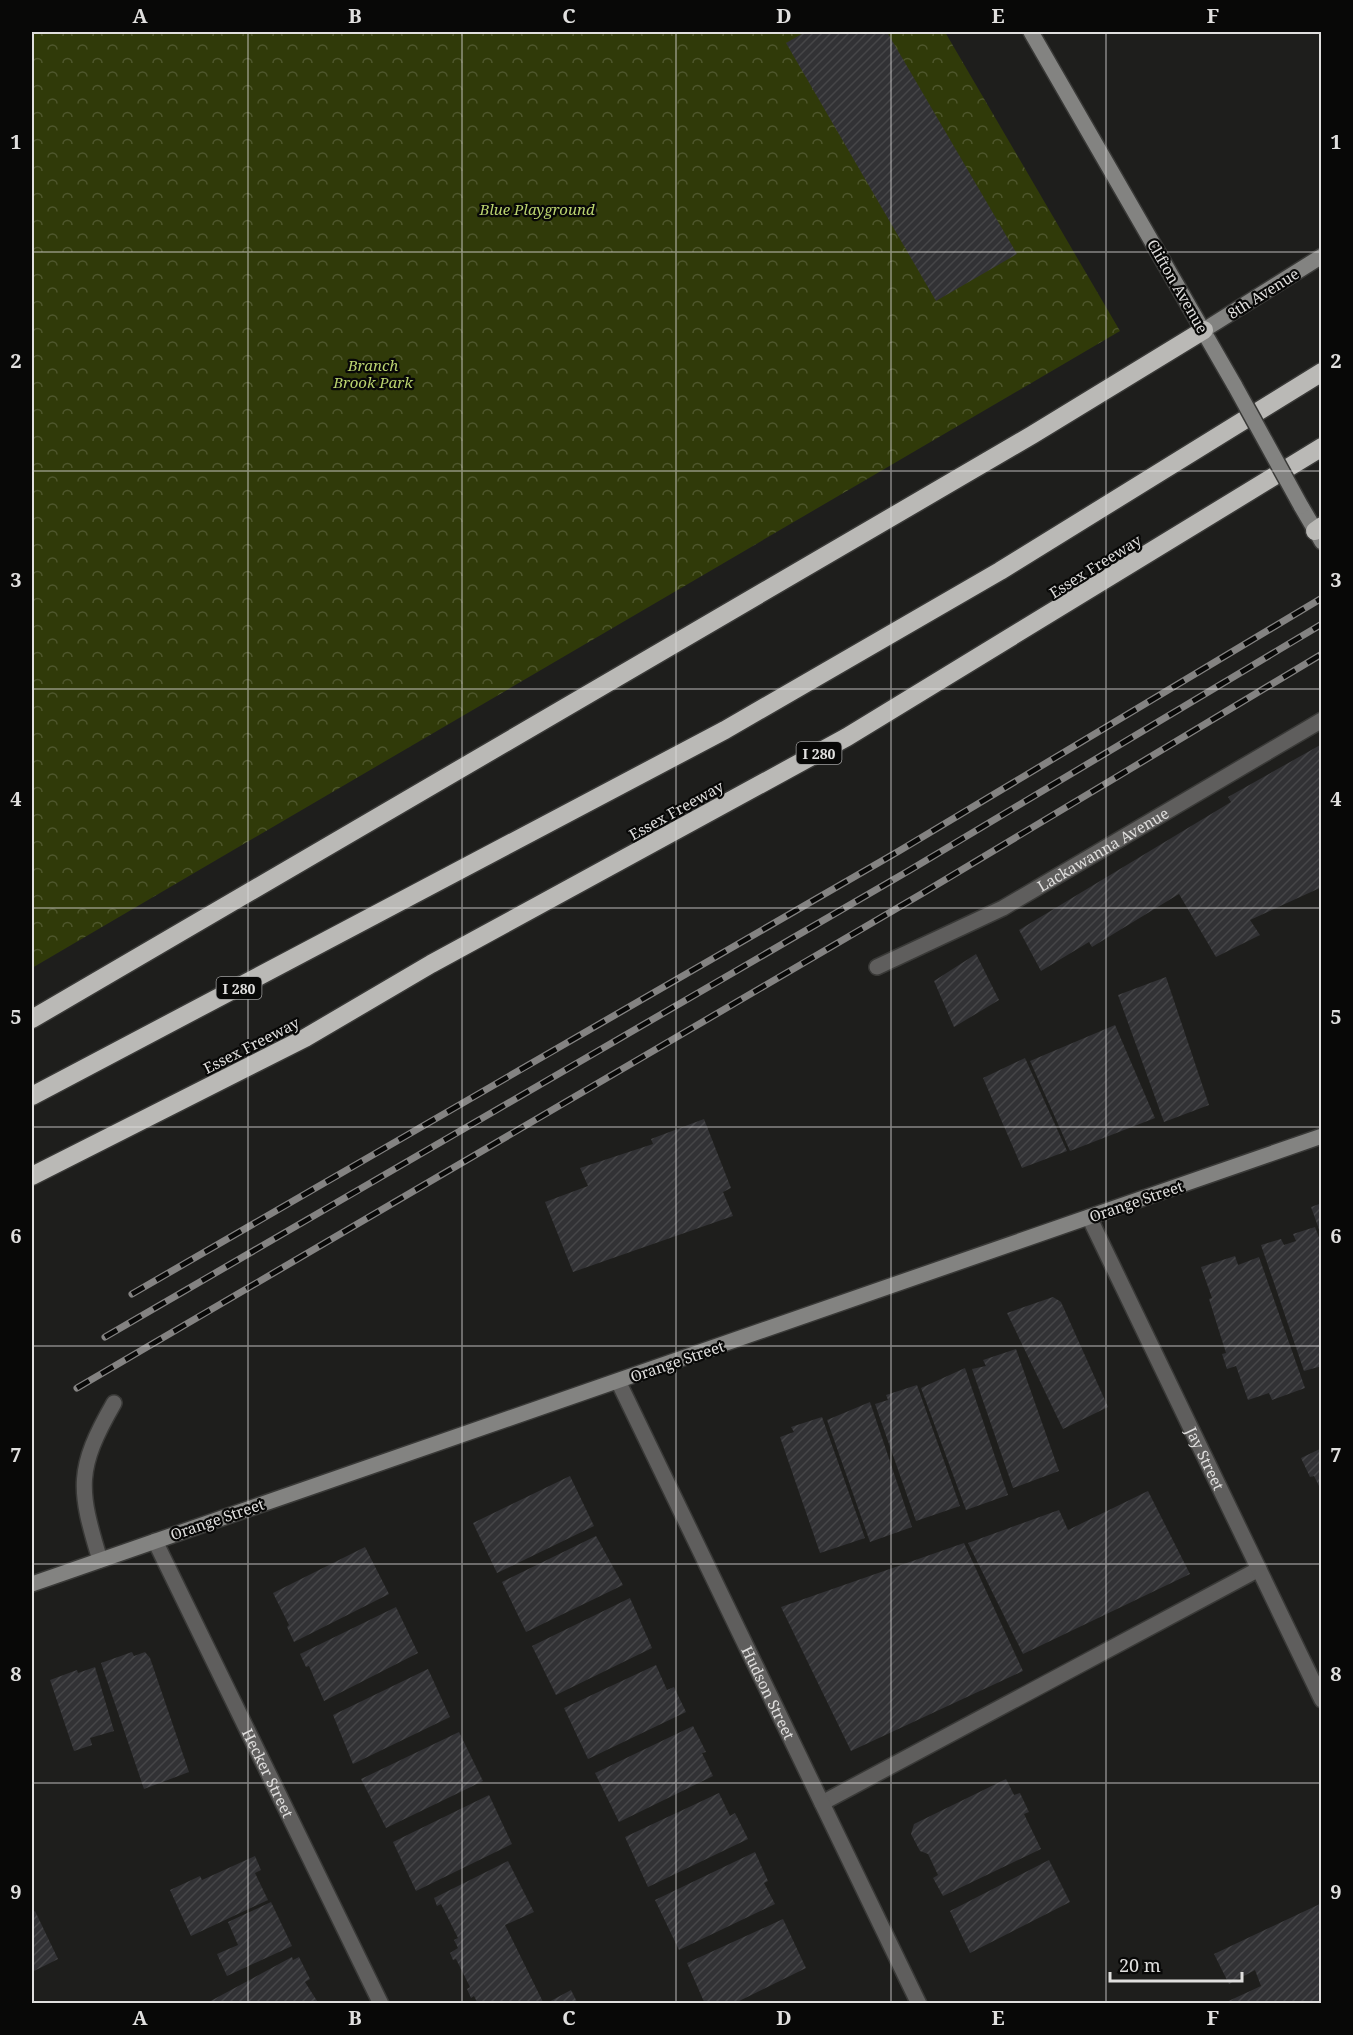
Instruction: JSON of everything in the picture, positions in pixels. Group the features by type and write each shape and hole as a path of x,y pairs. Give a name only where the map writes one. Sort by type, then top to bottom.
{"highway":[{"path":"32,1019 1032,435 1204,330"},
{"name":"I 280","path":"32,1096 735,725 1000,571 1322,372"},
{"name":"Essex Freeway","path":"32,1176 305,1038 431,964 847,737 1322,447"}],"main road":[{"name":"Clifton Avenue","path":"1031,32 1204,330 1301,506 1319,533"},
{"name":"8th Avenue","path":"1204,330 1322,256"},
{"name":"Orange Street","path":"32,1584 1322,1136"}],"street":[{"name":"Lackawanna Avenue","path":"877,967 1003,908 1322,720"},
{"name":"Jay Street","path":"1089,1217 1322,1700"},
{"name":"Hudson Street","path":"618,1381 919,2004"},
{"path":"100,1560 84,1509 84,1469 98,1430 114,1403"},
{"name":"Hecker Street","path":"156,1541 381,2004"},
{"path":"822,1803 1260,1569"}],"green space":[{"name":"Branch Brook Park","path":"32,32 945,32 1120,331 32,968"}],"building":[{"path":"805,32 887,32 1017,254 936,301 786,43"},
{"path":"1322,744 1322,887 1250,920 1260,935 1216,957 1179,894 1092,947 1089,942 1041,971 1019,930 1231,802 1228,797"},
{"path":"976,954 999,1000 954,1027 934,981"},
{"path":"1166,977 1209,1105 1164,1122 1118,995"},
{"path":"1115,1025 1155,1118 1070,1151 1030,1061"},
{"path":"1025,1058 1067,1151 1022,1168 983,1078"},
{"path":"704,1119 731,1188 723,1192 733,1216 573,1272 545,1202 588,1186 580,1168 653,1144 651,1139"},
{"path":"1322,1203 1322,1235 1321,1235 1311,1207"},
{"path":"1315,1227 1322,1245 1322,1366 1304,1371 1261,1245 1281,1239 1284,1245 1296,1241 1293,1234"},
{"path":"1235,1256 1238,1265 1259,1257 1305,1388 1272,1400 1269,1393 1248,1400 1236,1366 1227,1369 1222,1354 1226,1353 1209,1299 1212,1298 1201,1267"},
{"path":"1053,1297 1061,1302 1108,1407 1063,1429 1007,1313"},
{"path":"1016,1349 1059,1471 1013,1488 972,1369 986,1366 983,1360"},
{"path":"965,1368 1008,1495 966,1510 921,1388"},
{"path":"917,1385 960,1506 916,1521 875,1404 888,1400 886,1395"},
{"path":"870,1402 912,1527 870,1542 827,1420"},
{"path":"822,1417 865,1538 820,1553 780,1437 794,1432 791,1427"},
{"path":"1322,1448 1322,1492 1314,1476 1310,1477 1301,1458"},
{"path":"570,1476 594,1526 497,1573 473,1523"},
{"path":"1148,1491 1190,1574 1023,1654 968,1543 1059,1510 1068,1530"},
{"path":"596,1536 623,1585 526,1632 502,1582"},
{"path":"964,1543 1023,1671 851,1751 781,1607"},
{"path":"365,1547 389,1594 294,1642 287,1627 289,1625 273,1593"},
{"path":"630,1598 652,1648 556,1695 532,1646"},
{"path":"396,1607 418,1653 324,1701 309,1666 306,1667 300,1654"},
{"path":"132,1652 134,1656 145,1652 150,1658 189,1772 144,1789 101,1663"},
{"path":"656,1665 667,1690 674,1687 686,1712 588,1759 564,1708"},
{"path":"95,1667 114,1731 90,1738 92,1745 74,1751 50,1680 77,1670 78,1673"},
{"path":"428,1669 450,1717 353,1764 333,1715"},
{"path":"693,1726 706,1752 702,1753 713,1776 619,1822 595,1773"},
{"path":"459,1732 483,1781 386,1828 361,1779"},
{"path":"1006,1779 1014,1795 1020,1793 1029,1812 1024,1814 1041,1849 943,1896 933,1878 938,1875 928,1854 920,1851 911,1834 914,1824"},
{"path":"719,1793 730,1816 735,1813 748,1839 648,1887 625,1837"},
{"path":"489,1795 512,1844 416,1891 393,1842"},
{"path":"755,1852 768,1881 764,1883 775,1904 679,1950 655,1900"},
{"path":"255,1856 261,1870 255,1873 268,1900 191,1936 170,1890 200,1876 202,1880"},
{"path":"1049,1860 1070,1902 970,1953 950,1911"},
{"path":"508,1861 534,1912 505,1925 544,2004 478,2004 474,1996 471,1998 467,1989 470,1987 456,1959 453,1960 450,1953 458,1948 454,1940 458,1938 441,1904 437,1906 434,1898"},
{"path":"271,1902 292,1946 227,1976 217,1954 238,1945 228,1922"},
{"path":"1322,1903 1322,2004 1222,2004 1261,1986 1255,1970 1229,1984 1214,1954"},
{"path":"35,1911 58,1959 32,1972 32,1913"},
{"path":"783,1919 806,1968 733,2004 705,2004 687,1963"},
{"path":"292,1957 293,1960 299,1957 310,1979 305,1982 319,2004 205,2004"},
{"path":"571,1990 578,2004 545,2004"}],"railway":[{"path":"132,1294 899,851 1322,598"},
{"path":"105,1337 910,870 1322,624"},
{"path":"77,1388 923,893 1322,654"}],"park label":[{"name":"Blue Playground","path":"537,209"}]}
